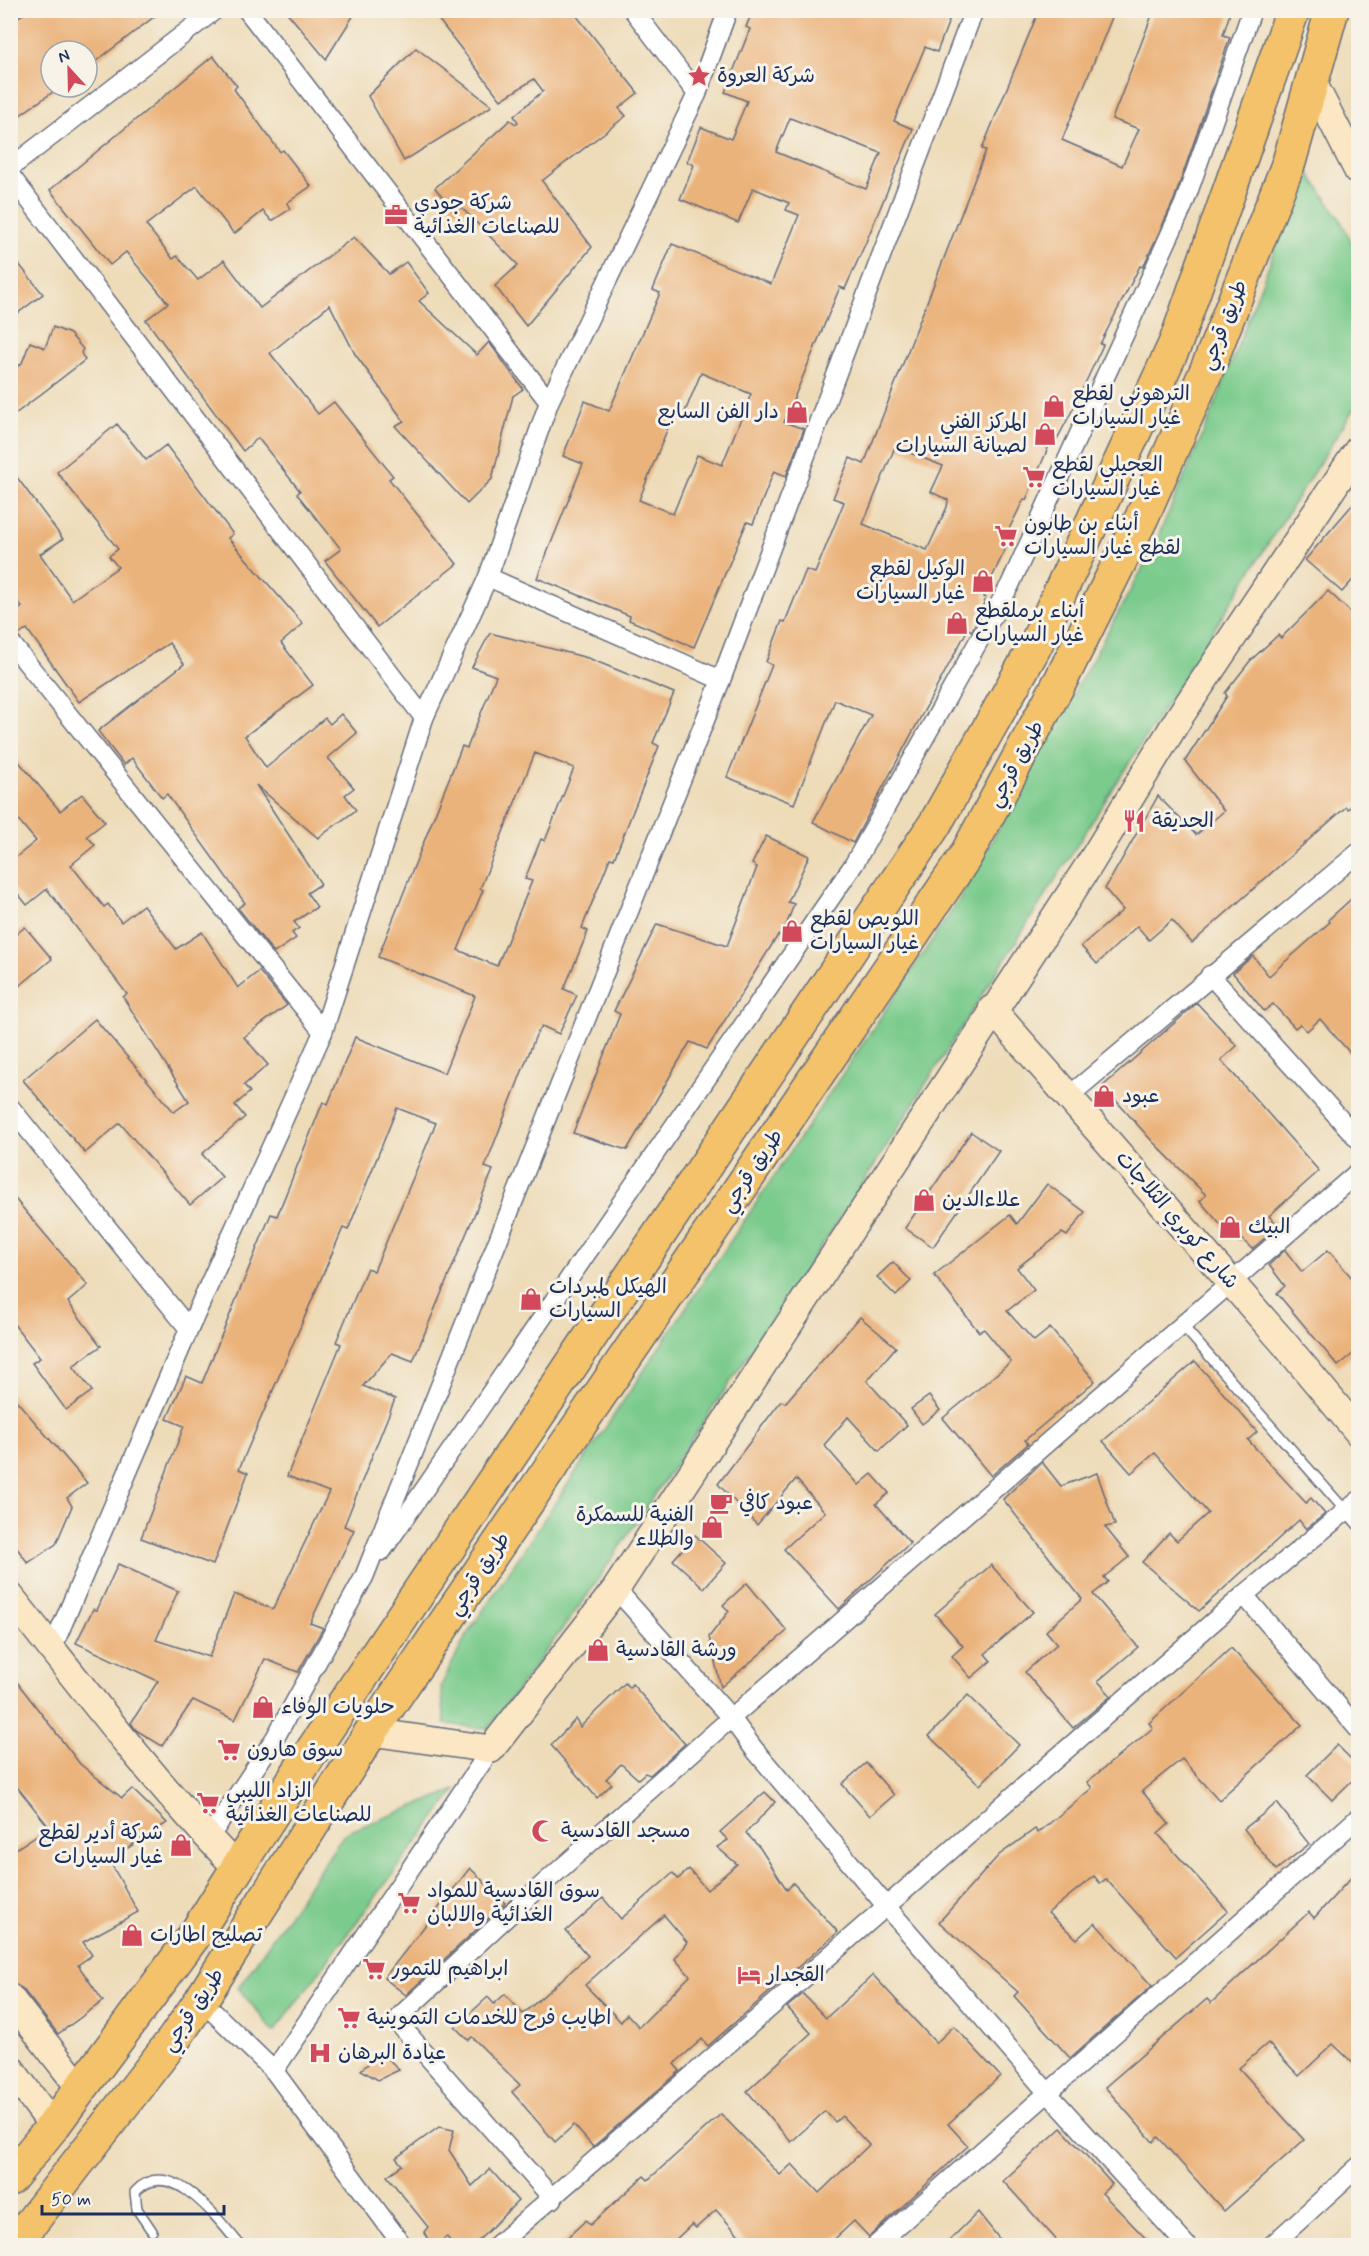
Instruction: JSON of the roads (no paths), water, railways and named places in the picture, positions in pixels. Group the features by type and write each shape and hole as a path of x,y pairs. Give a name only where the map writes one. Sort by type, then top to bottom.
{"highway":[{"name":"طريق قرجي","path":"10,2179 81,2089 196,1933 236,1867 935,824 1034,648 1176,342 1293,10"},
{"name":"طريق قرجي","path":"13,2246 174,2039 201,2000 371,1732 965,857 1062,678 1142,517 1210,360 1288,162 1332,10"},
{"path":"582,1349 616,1371"},
{"path":"196,1933 224,1964"}],"main road":[{"path":"1312,81 1359,171"},
{"path":"371,1732 491,1749 616,1589 992,1009 1091,862 1180,716 1357,456"},
{"name":"شارع كوبري الثلاجات","path":"992,1009 1359,1432"},
{"path":"10,1596 209,1838 236,1867"},
{"path":"10,1998 81,2089"},
{"path":"10,2068 53,2126"}],"street":[{"path":"10,168 215,10"},
{"path":"247,10 549,402"},
{"path":"633,10 698,93"},
{"path":"52,1649 189,1329 323,1032 423,718 488,577 549,402 698,93 728,10"},
{"path":"364,1577 721,680 975,10"},
{"path":"209,1838 275,1738 364,1577 854,864 1010,585 1184,204 1252,10"},
{"path":"10,175 423,718"},
{"path":"488,577 721,680"},
{"path":"10,642 323,1032"},
{"path":"1069,1096 1210,975 1359,853"},
{"path":"1210,975 1359,1139"},
{"path":"10,1107 189,1329"},
{"path":"553,2199 400,2025 401,2015 523,1902 731,1718 1359,1172"},
{"path":"496,2246 553,2199 1244,1595 1354,1512"},
{"path":"616,1589 731,1718 754,1749 887,1907 1048,2092 1187,2246"},
{"path":"1244,1595 1359,1729"},
{"path":"274,2071 491,1749"},
{"path":"875,2246 1359,1818"},
{"path":"201,2000 274,2071 403,2246"},
{"path":"1278,2243 1359,2167"}],"lane":[{"path":"1182,1325 1354,1512"},
{"path":"152,2231 137,2209 135,2192 142,2184 162,2179 186,2189 209,2208 241,2246"}],"place":[{"name":"شركة العروة","path":"699,76"},
{"name":"شركة جودي للصناعات الغذائية","path":"396,215"},
{"name":"الترهوني لقطع غيار السيارات","path":"1054,406"},
{"name":"دار الفن السابع","path":"797,412"},
{"name":"المركز الفني لصيانة السيارات","path":"1045,434"},
{"name":"العجيلي لقطع غيار السيارات","path":"1034,477"},
{"name":"أبناء بن طابون لقطع غيار السيارات","path":"1006,536"},
{"name":"الوكيل لقطع غيار السيارات","path":"983,581"},
{"name":"أبناء برملقطع غيار السيارات","path":"957,623"},
{"name":"الحديقة","path":"1134,821"},
{"name":"اللويص لقطع غيار السيارات","path":"792,931"},
{"name":"عبود","path":"1104,1096"},
{"name":"علاءالدين","path":"924,1200"},
{"name":"البيك","path":"1230,1227"},
{"name":"الهيكل لمبردات السيارات","path":"531,1299"},
{"name":"عبود كافي","path":"721,1503"},
{"name":"الفنية للسمكرة والطلاء","path":"712,1527"},
{"name":"ورشة القادسية","path":"598,1650"},
{"name":"حلويات الوفاء","path":"263,1707"},
{"name":"سوق هارون","path":"229,1750"},
{"name":"الزاد الليبي للصناعات الغذائية","path":"208,1803"},
{"name":"مسجد القادسية","path":"543,1831"},
{"name":"شركة أدير لقطع غيار السيارات","path":"181,1845"},
{"name":"سوق القادسية للمواد الغذائية والالبان","path":"409,1903"},
{"name":"تصليح اطارات","path":"132,1935"},
{"name":"ابراهيم للتمور","path":"374,1969"},
{"name":"القجدار","path":"749,1975"},
{"name":"اطايب فرح للخدمات التموينية","path":"349,2018"},
{"name":"عيادة البرهان","path":"320,2053"}]}
